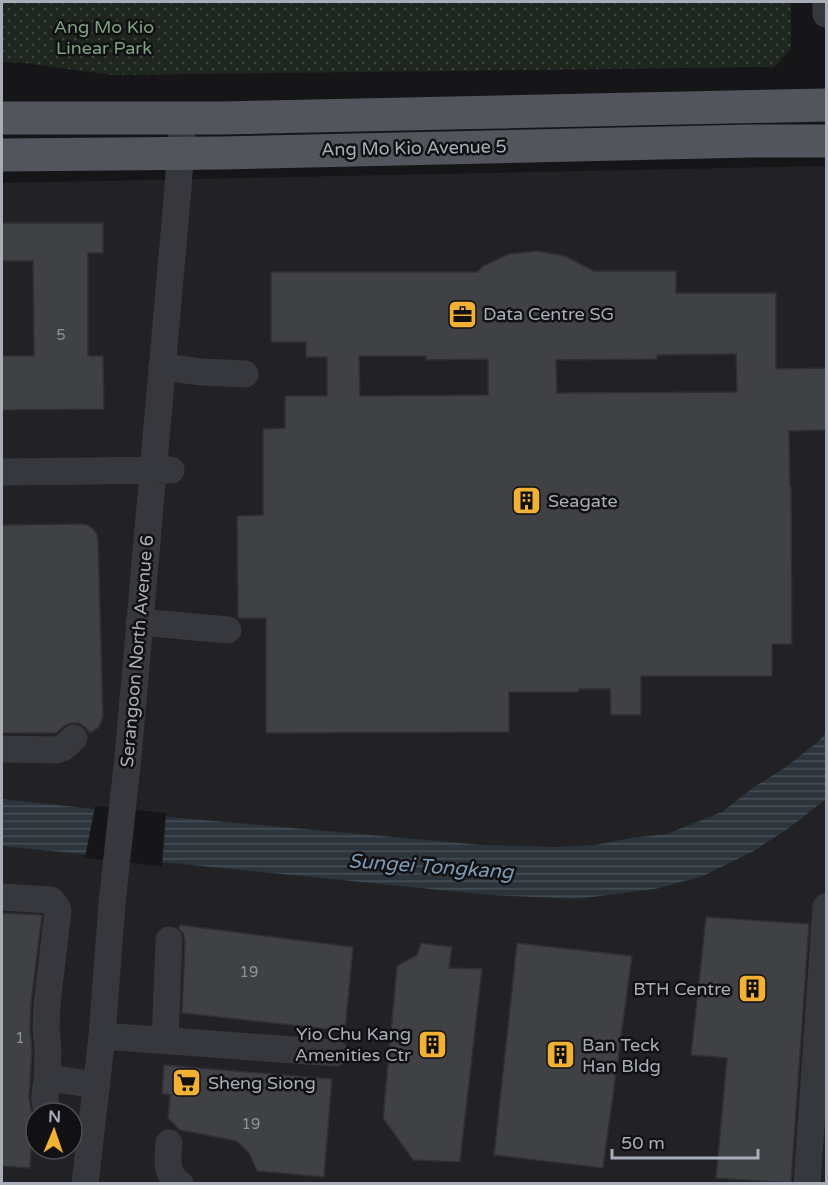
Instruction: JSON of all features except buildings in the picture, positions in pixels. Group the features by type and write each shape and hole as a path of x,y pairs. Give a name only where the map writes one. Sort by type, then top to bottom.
{"main road":[{"name":"Ang Mo Kio Avenue 5","path":"2,118 192,118 826,105"},
{"name":"Ang Mo Kio Avenue 5","path":"2,155 826,141"}],"street":[{"path":"826,2 826,14"},
{"name":"Serangoon North Avenue 6","path":"101,1184 108,1037 163,470 192,118"},
{"path":"171,368 245,374"},
{"path":"2,472 163,470"},
{"path":"148,623 228,630"},
{"path":"2,749 56,750 64,747 74,738"},
{"path":"2,897 51,900 58,911 47,1004 48,1050 45,1101"},
{"path":"807,1184 826,908"},
{"path":"165,1040 168,940"},
{"path":"108,1037 335,1053"},
{"name":"Serangoon North Avenue 6","path":"84,1115 96,1085 108,1037"},
{"path":"47,1078 96,1085"},
{"path":"169,1143 168,1169 180,1184"},
{"name":"Serangoon North Avenue 6","path":"84,1161 85,1184"}],"shaded area":[{"path":"826,166 826,1183 2,1183 2,183"}],"green space":[{"name":"Ang Mo Kio Linear Park","path":"2,2 791,2 791,49 774,67 112,75 2,62"}],"water":[{"name":"Sungei Tongkang","path":"826,732 826,799 789,828 752,852 703,876 655,889 576,899 491,895 2,846 2,799 158,816 482,845 557,847 595,845 667,834 722,812 754,787 783,769 818,742"}],"pier":[{"path":"95,806 166,813 162,866 85,858"}],"place":[{"name":"Data Centre SG","path":"462,314"},
{"name":"Seagate","path":"527,501"},
{"name":"BTH Centre","path":"752,989"},
{"name":"Yio Chu Kang Amenities Ctr","path":"432,1044"},
{"name":"Ban Teck Han Bldg","path":"561,1055"},
{"name":"Sheng Siong","path":"187,1083"}]}
